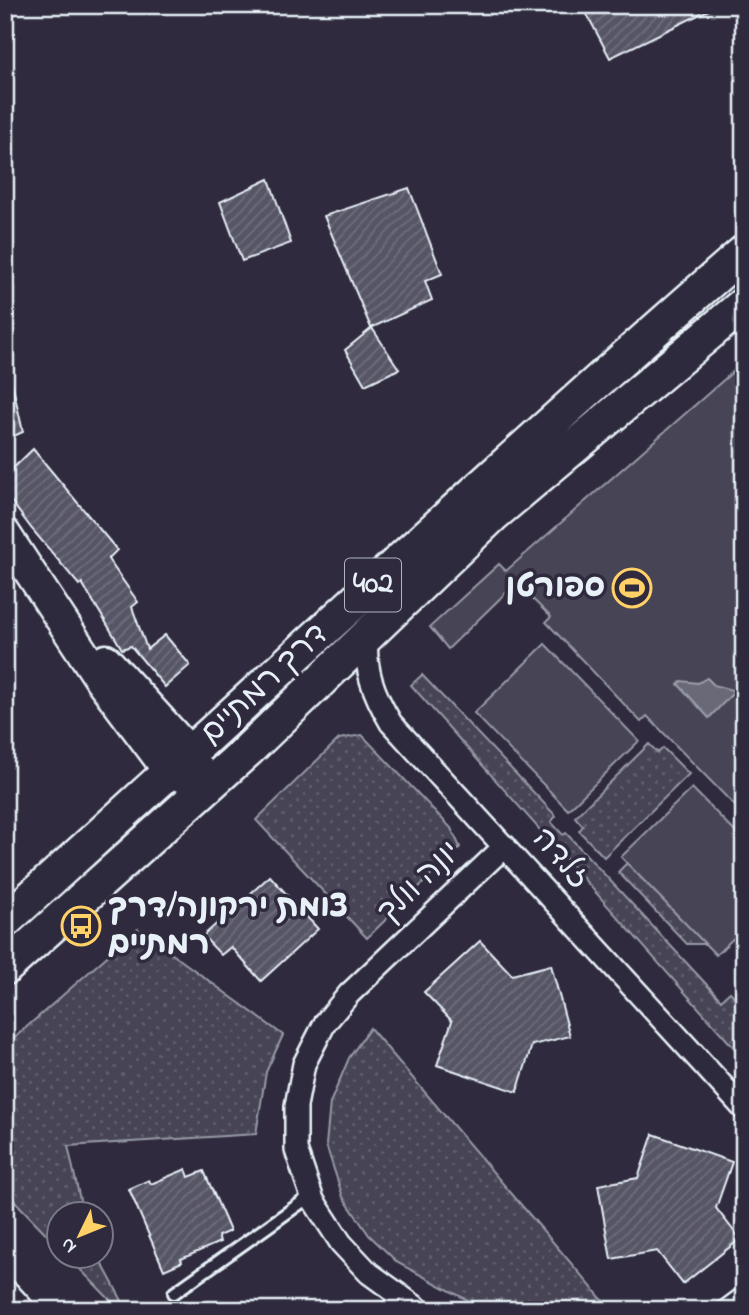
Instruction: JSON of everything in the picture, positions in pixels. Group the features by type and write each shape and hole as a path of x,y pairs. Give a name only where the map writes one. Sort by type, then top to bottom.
{"main road":[{"name":"דרך רמתיים","path":"5,920 744,252"},
{"name":"דרך רמתיים","path":"5,968 207,786 493,515 744,304"}],"street":[{"path":"5,534 50,601 181,763 207,786"},
{"name":"זלדה","path":"367,634 367,667 371,686 391,723 744,1110"},
{"name":"יונה וולך","path":"420,1310 391,1302 369,1273 341,1244 312,1195 296,1150 296,1106 304,1064 325,1023 349,994 505,846"},
{"path":"5,1296 18,1310"}],"lane":[{"path":"174,1293 312,1195"}],"shaded area":[{"name":"ספורטן","path":"744,362 744,815 647,716 641,722 546,622 551,617 516,583 448,649 430,627 499,564 506,571"},
{"path":"545,644 639,741 568,810 474,713"},
{"path":"422,675 556,816 551,822 563,835 566,833 721,1000 730,992 744,1007 744,1059 411,685"},
{"path":"362,735 451,828 460,847 367,938 256,820 339,739"},
{"path":"649,744 658,753 663,748 689,774 604,857 579,831 583,826 575,817"},
{"path":"692,788 744,841 744,928 716,955 621,857"},
{"path":"627,863 706,944 687,944 618,872"},
{"path":"138,929 283,1035 266,1072 256,1134 68,1146 80,1200 46,1200 46,1234 5,1191 5,1046"},
{"path":"370,1028 611,1310 486,1310 398,1263 369,1235 343,1197 326,1145 330,1103 349,1058"},
{"path":"81,1270 106,1270 127,1310 120,1310"}],"water":[{"path":"707,678 714,685 735,691 709,718 678,684 681,681 698,683"}],"building":[{"path":"582,5 719,5 610,58"},
{"path":"269,179 291,243 242,261 220,202"},
{"path":"409,188 442,274 425,281 432,300 371,328 324,216"},
{"path":"372,328 399,369 365,385 345,350"},
{"path":"12,383 23,432 5,440 5,384"},
{"path":"33,449 117,550 108,559 138,602 132,607 147,649 165,635 190,665 165,687 131,646 122,649 82,583 79,585 5,493 5,476"},
{"path":"270,876 318,929 261,981 231,947 221,955 203,936"},
{"path":"480,941 512,975 551,965 570,1036 532,1045 517,1092 437,1065 452,1021 424,992"},
{"path":"653,1134 732,1162 716,1208 740,1239 683,1284 657,1251 611,1259 598,1185 638,1178"},
{"path":"186,1169 189,1177 204,1171 230,1231 218,1236 220,1242 181,1259 182,1262 164,1270 129,1189 149,1180 151,1184"}],"place":[{"name":"ספורטן","path":"632,588"},
{"name":"צומת ירקונה/דרך רמתיים","path":"81,926"}]}
